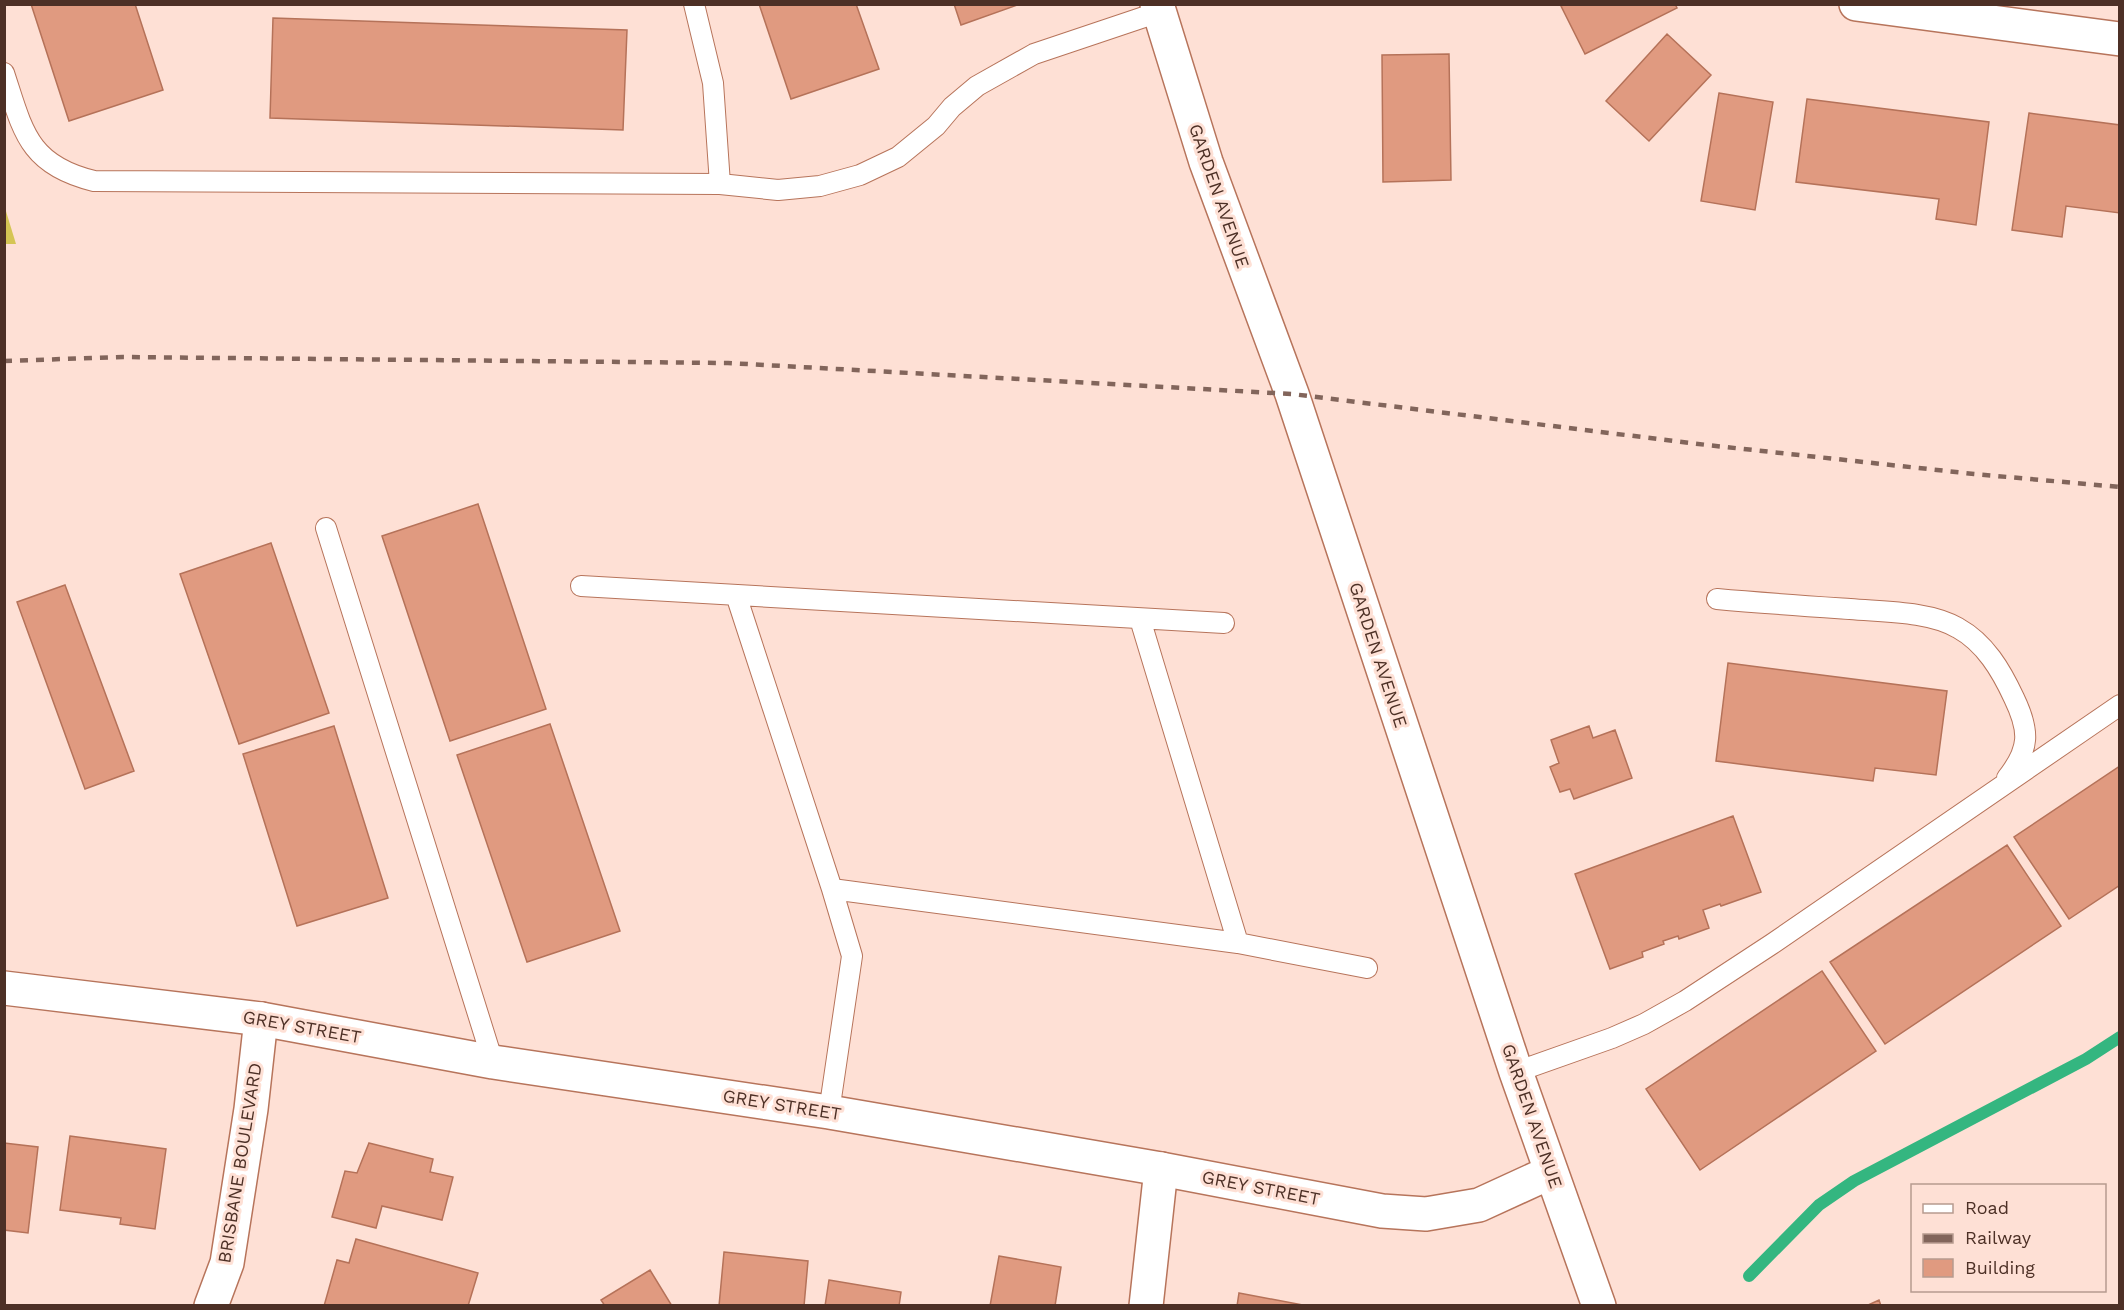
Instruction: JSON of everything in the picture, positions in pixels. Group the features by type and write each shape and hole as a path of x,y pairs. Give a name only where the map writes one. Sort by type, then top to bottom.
{"street":[{"path":"1856,4 2120,39"},
{"name":"GARDEN AVENUE","path":"1158,8 1206,162 1292,394 1516,1072 1599,1305"},
{"name":"GREY STREET","path":"4,988 261,1019 493,1062 829,1112 1161,1169 1382,1212 1426,1214 1479,1205 1551,1172"},
{"name":"BRISBANE BOULEVARD","path":"211,1305 227,1263 251,1109 261,1019"},
{"path":"1146,1305 1161,1169"}],"lane":[{"path":"694,4 712,83 720,184"},
{"path":"4,73 23,131 36,150 52,165 72,175 94,180 720,184 778,190 820,186 860,175 898,157 936,126 952,107 977,86 1034,54 1158,8"},
{"path":"326,528 493,1062"},
{"path":"581,586 1224,623"},
{"path":"736,595 852,956 829,1112"},
{"path":"1717,599 1902,613 1946,622 1961,630 1977,641 1989,654 2023,716 2026,743 2019,764 2002,785"},
{"path":"1140,619 1238,943"},
{"path":"1516,1072 1612,1038 1644,1024 1685,1001 1772,944 2120,705"},
{"path":"832,889 1238,943 1367,968"}],"shaded area":[{"path":"5,208 16,244 5,244"}],"building":[{"path":"31,4 135,4 163,90 69,121"},
{"path":"759,4 856,4 879,69 791,99"},
{"path":"954,4 1020,4 961,25"},
{"path":"1565,4 1675,4 1677,8 1585,54 1561,6"},
{"path":"273,18 627,30 623,130 270,118"},
{"path":"1667,34 1711,75 1649,141 1606,101"},
{"path":"1449,54 1451,180 1383,182 1382,55"},
{"path":"1719,93 1773,102 1755,210 1701,201"},
{"path":"1807,99 1989,122 1976,225 1936,219 1939,199 1796,182"},
{"path":"2029,113 2120,125 2120,213 2066,206 2062,237 2012,230"},
{"path":"478,504 546,709 450,741 382,536"},
{"path":"271,543 329,713 239,744 180,574"},
{"path":"65,585 134,771 85,789 17,602"},
{"path":"1728,663 1947,691 1936,775 1875,768 1873,781 1716,761"},
{"path":"550,724 620,931 527,962 457,755"},
{"path":"334,726 388,898 297,926 243,754"},
{"path":"1589,726 1593,738 1615,730 1632,778 1574,799 1570,789 1560,792 1550,767 1559,763 1551,740"},
{"path":"2120,766 2120,885 2069,919 2014,837"},
{"path":"1733,816 1761,892 1703,910 1709,928 1679,939 1678,936 1663,941 1664,944 1642,952 1643,957 1610,969 1575,874"},
{"path":"2007,845 2061,926 1885,1044 1830,962"},
{"path":"1822,971 1876,1051 1700,1170 1646,1089"},
{"path":"70,1136 166,1149 155,1229 120,1224 121,1218 60,1210"},
{"path":"4,1143 38,1147 28,1233 4,1230"},
{"path":"369,1143 433,1159 430,1172 453,1177 442,1220 382,1206 376,1228 332,1217 345,1171 357,1173"},
{"path":"356,1239 478,1273 468,1306 324,1306 337,1260 349,1263"},
{"path":"724,1252 808,1261 804,1306 719,1306"},
{"path":"999,1256 1061,1267 1055,1306 990,1306"},
{"path":"650,1270 672,1306 605,1306 601,1300"},
{"path":"829,1280 901,1292 899,1306 825,1306"},
{"path":"1239,1293 1308,1306 1237,1306"},
{"path":"1879,1300 1881,1306 1866,1306"}],"waterway":[{"path":"1749,1276 1819,1205 1854,1181 2086,1059 2120,1037"}],"railway":[{"path":"4,361 123,357 728,363 1292,394 1707,445 1974,474 2120,487"}]}
